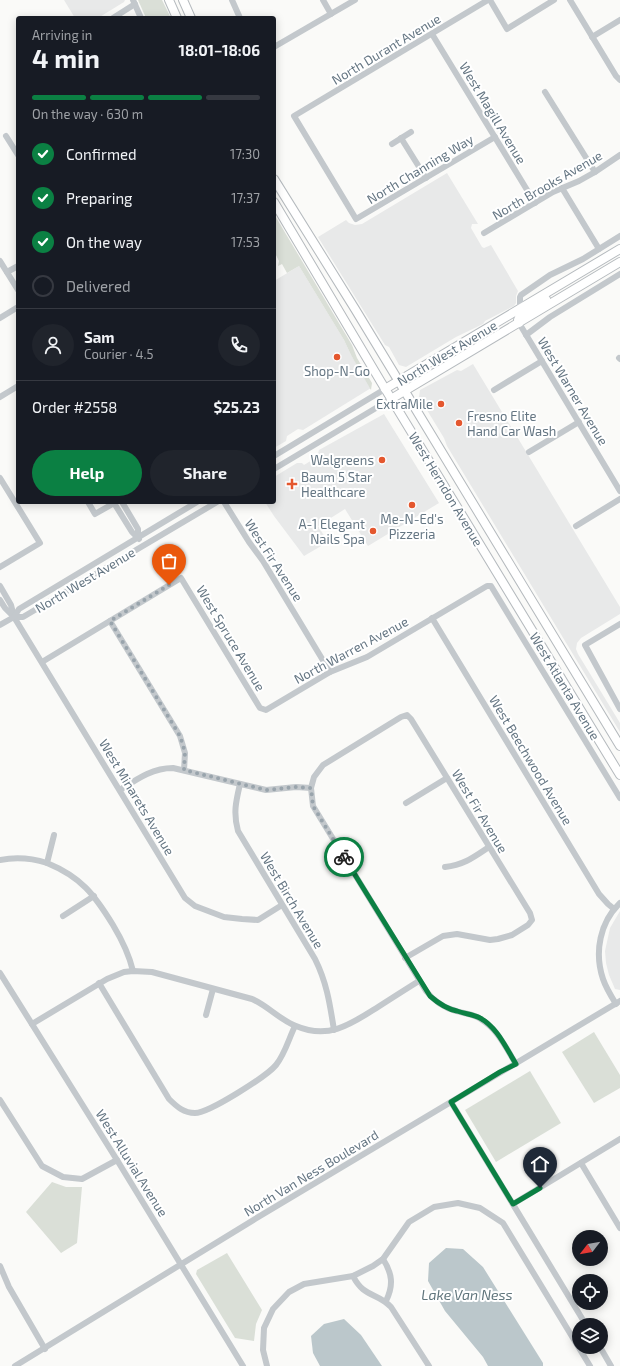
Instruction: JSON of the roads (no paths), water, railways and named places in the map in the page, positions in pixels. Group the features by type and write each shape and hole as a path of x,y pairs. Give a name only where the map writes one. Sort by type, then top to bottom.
{"main road":[{"path":"169,0 176,16"},
{"path":"183,0 190,16"},
{"name":"West Herndon Avenue","path":"276,181 620,746"},
{"name":"West Herndon Avenue","path":"276,205 391,399 620,775"},
{"name":"North West Avenue","path":"385,389 620,249"},
{"name":"North West Avenue","path":"391,399 620,262"},
{"path":"519,323 518,320 520,315 551,296 557,287"},
{"path":"485,343 495,331 510,321 510,315"},
{"path":"459,359 458,356 461,352 485,336 492,326"}],"street":[{"path":"232,0 239,16"},
{"path":"323,0 331,14"},
{"path":"276,46 354,0"},
{"path":"489,0 507,29 554,0"},
{"name":"North Durant Avenue","path":"356,219 294,116 489,0"},
{"path":"570,0 616,76 620,80"},
{"path":"116,16 134,2 140,16"},
{"path":"592,37 620,20"},
{"name":"West Magill Avenue","path":"432,34 535,203"},
{"path":"545,92 595,172"},
{"path":"392,144 411,132"},
{"path":"6,136 16,152"},
{"name":"North Channing Way","path":"356,219 495,137"},
{"path":"401,138 426,178"},
{"name":"North Brooks Avenue","path":"484,233 562,188 595,172 620,155"},
{"path":"562,188 598,249"},
{"path":"520,308 521,295 550,275 582,259 620,236"},
{"path":"0,260 16,287"},
{"path":"7,272 16,267"},
{"path":"526,335 550,317 620,274"},
{"path":"550,275 557,287"},
{"path":"0,318 16,308"},
{"name":"West Warner Avenue","path":"519,323 620,491"},
{"path":"494,390 542,361"},
{"path":"0,397 16,388"},
{"name":"North West Avenue","path":"276,455 385,389"},
{"name":"North West Avenue","path":"276,468 391,399"},
{"path":"530,452 579,422"},
{"path":"0,478 2,485 40,543 0,567"},
{"path":"576,526 620,499"},
{"path":"89,504 95,514 113,504"},
{"path":"116,504 132,532 138,536 143,545"},
{"path":"123,504 138,529 138,536"},
{"name":"North West Avenue","path":"0,625 14,617 19,609 193,504"},
{"name":"North West Avenue","path":"14,617 23,617 214,504"},
{"name":"West Fir Avenue","path":"225,504 263,561 330,672"},
{"name":"West Spruce Avenue","path":"110,621 181,578 260,708 263,710"},
{"name":"West Minarets Avenue","path":"0,586 11,605 14,617"},
{"name":"North Warren Avenue","path":"263,710 266,710 330,672 367,657 487,586 491,586"},
{"name":"West Atlanta Avenue","path":"491,586 620,798"},
{"name":"West Minarets Avenue","path":"0,600 5,608 14,617 42,662 185,898 196,906 224,917 242,919 258,920 282,905"},
{"name":"West Beechwood Avenue","path":"432,618 599,894 614,909"},
{"path":"42,662 110,621 180,736 185,752 184,770"},
{"path":"620,624 585,645 620,709"},
{"name":"West Fir Avenue","path":"311,788 318,770 328,760 401,717 407,715 411,719 530,913 532,920 528,925 512,935 490,940 457,934 443,936 405,958"},
{"path":"120,790 144,775 157,770 173,768 266,790 296,787 311,788 313,806 405,958 430,996 441,1005 455,1011 473,1015 489,1025 501,1039 516,1064"},
{"path":"406,803 447,778"},
{"name":"West Birch Avenue","path":"240,784 234,808 235,823 238,831 323,974 334,1030"},
{"path":"47,863 54,835"},
{"path":"445,866 455,866 464,863 489,847"},
{"path":"0,860 18,858 34,859 47,863 74,877 94,896 128,951 134,971"},
{"path":"63,916 94,896"},
{"path":"618,1003 603,980 598,958 604,928 614,909 620,903"},
{"path":"32,1024 99,983 115,975 134,971 152,972 257,1001 295,1026 313,1031 334,1030 351,1024 420,981"},
{"name":"West Alluvial Avenue","path":"0,974 117,1160 242,1366"},
{"path":"99,983 170,1099 183,1111 196,1113 210,1109 265,1075 277,1063 295,1026"},
{"path":"206,1015 213,988"},
{"name":"North Van Ness Boulevard","path":"15,1366 500,1072 618,1003"},
{"path":"0,1100 42,1166 63,1177 82,1179 117,1160"},
{"path":"451,1102 582,1318"},
{"path":"513,1204 620,1139"},
{"path":"581,1163 620,1228"},
{"path":"267,1366 263,1350 264,1328 273,1309 289,1292 304,1284 353,1276 373,1266 383,1259 409,1222 434,1207 458,1203 480,1208 503,1224 590,1366"},
{"path":"383,1259 391,1274 391,1292 386,1301"},
{"path":"0,1266 9,1287 45,1349"},
{"path":"353,1276 360,1288 365,1292 386,1301 428,1366"},
{"path":"604,1354 611,1366"}],"water":[{"name":"Lake Van Ness","path":"446,1248 463,1249 483,1267 543,1363 543,1366 488,1366 483,1357 445,1311 428,1281 429,1263"},
{"path":"344,1319 361,1335 382,1366 320,1366 313,1353 311,1336 324,1324"}],"place":[{"name":"Shop-N-Go","path":"337,357"},
{"name":"ExtraMile","path":"441,404"},
{"name":"Fresno Elite Hand Car Wash","path":"459,423"},
{"name":"Walgreens","path":"382,460"},
{"name":"Baum 5 Star Healthcare","path":"292,484"},
{"name":"Me-N-Ed's Pizzeria","path":"412,505"},
{"name":"A-1 Elegant Nails Spa","path":"373,531"}]}
